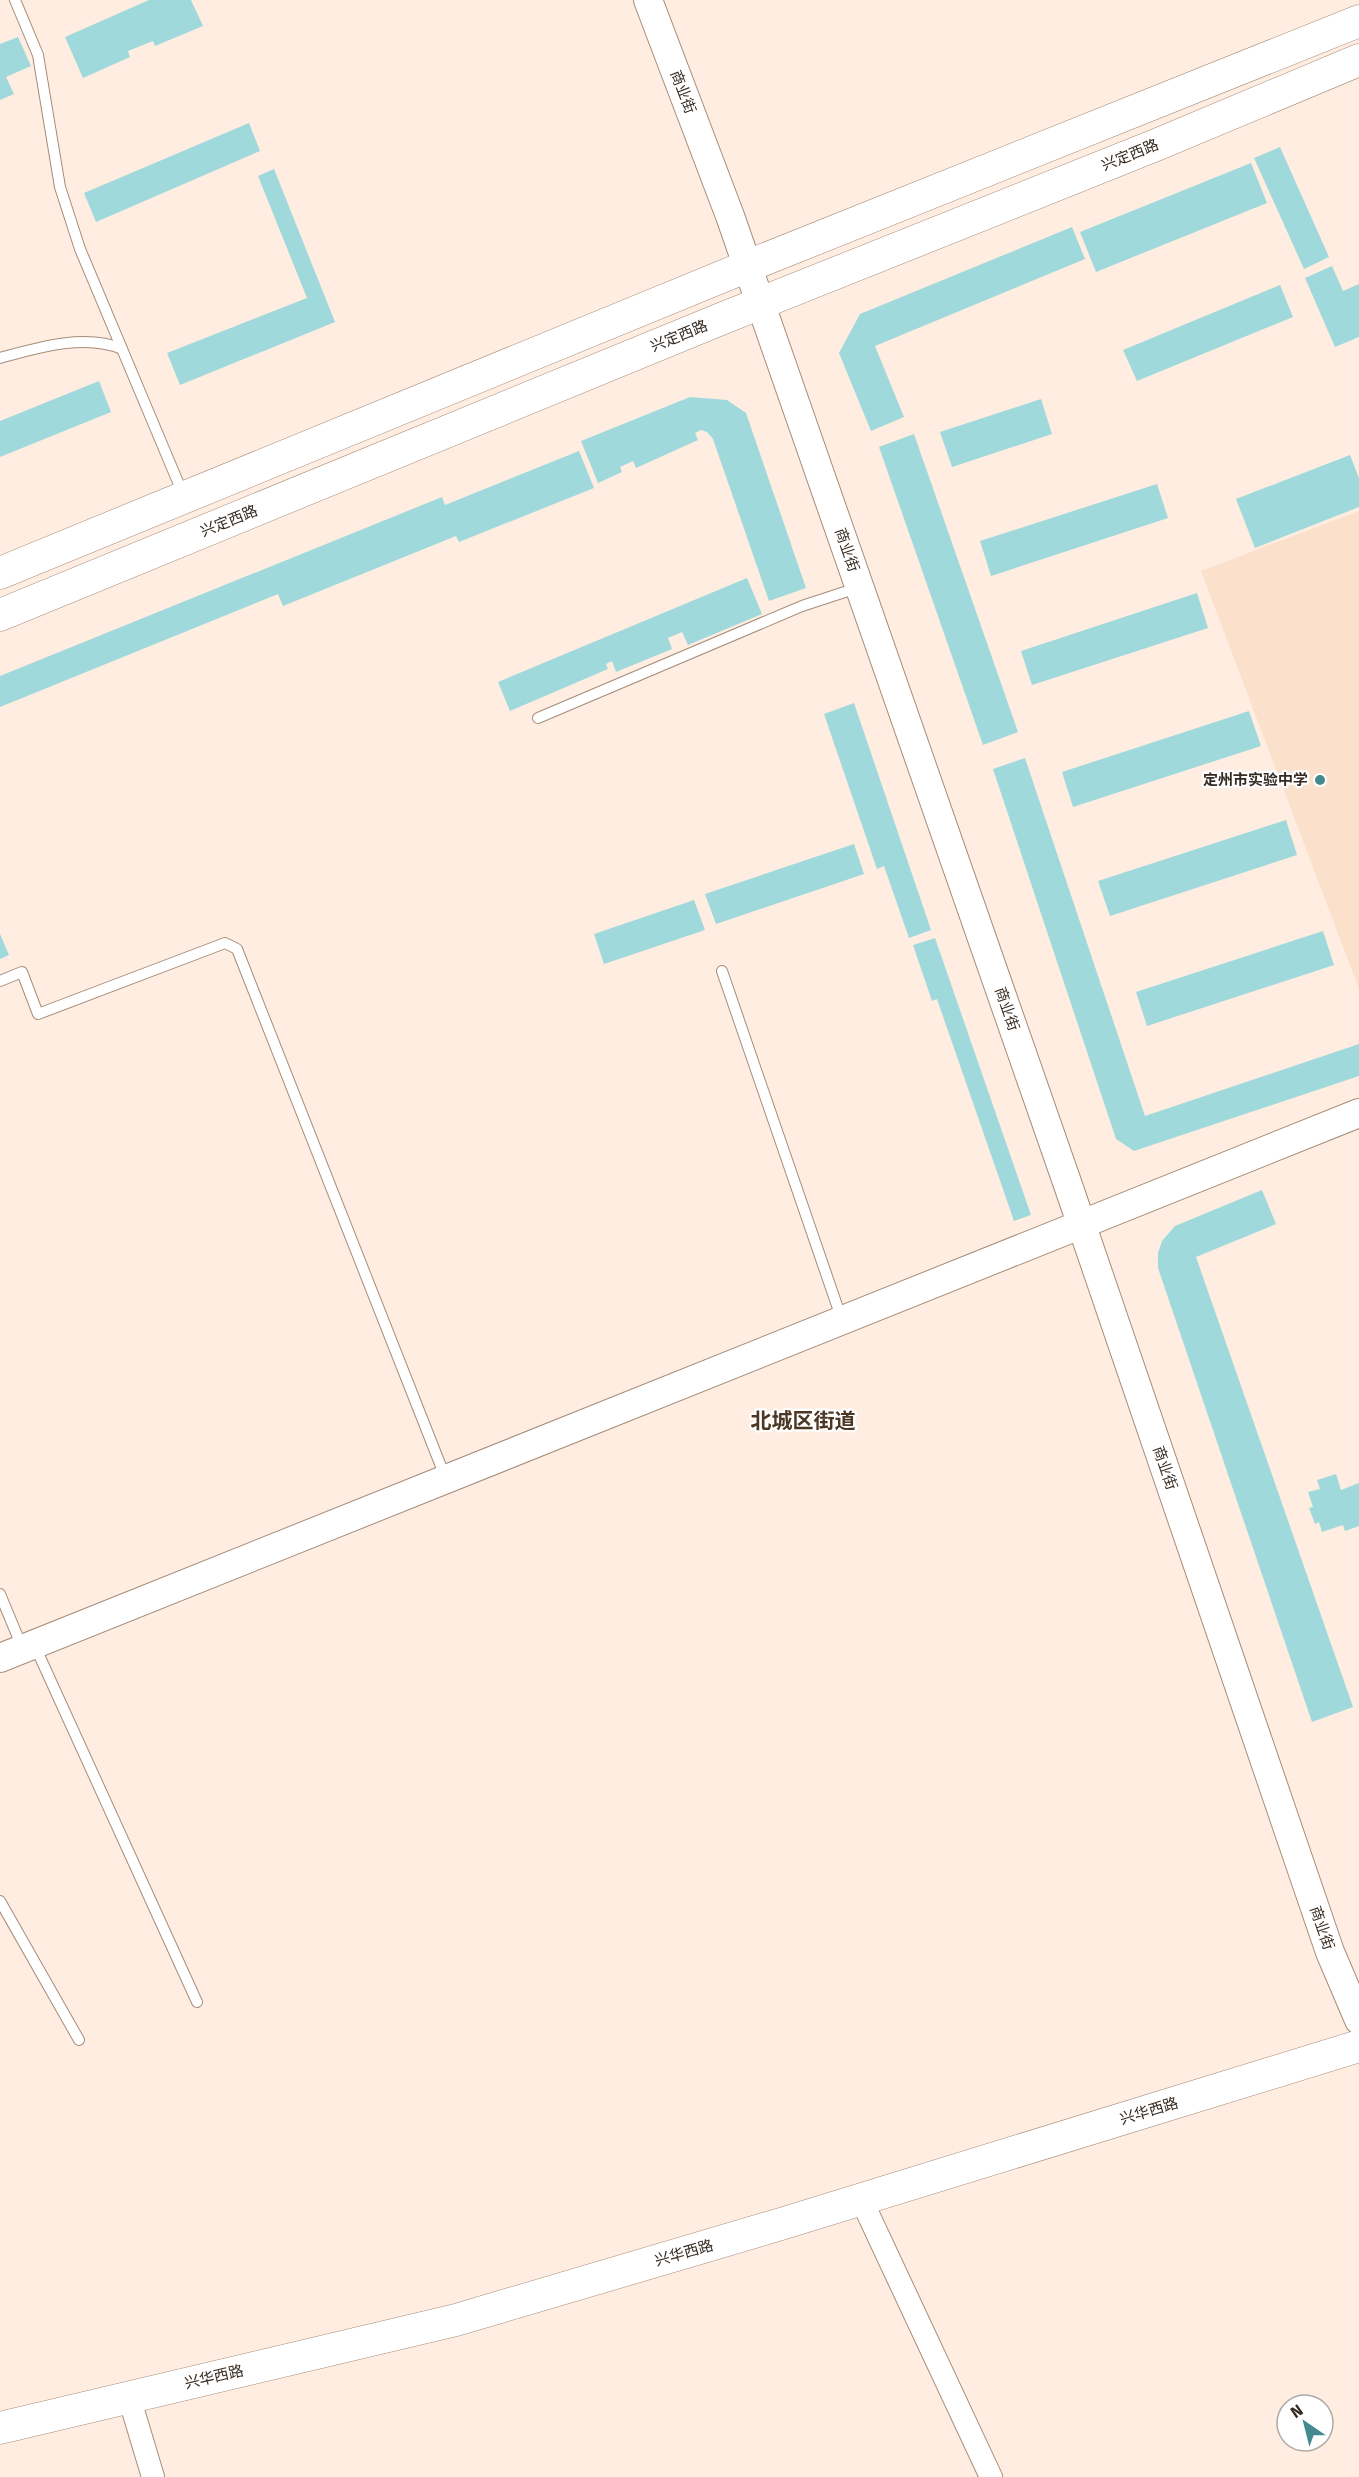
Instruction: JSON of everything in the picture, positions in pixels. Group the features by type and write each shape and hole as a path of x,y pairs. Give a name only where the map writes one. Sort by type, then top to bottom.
{"main road":[{"path":"0,573 748,267 1359,21"},
{"name":"兴定西路","path":"0,615 1359,60"},
{"name":"兴华西路","path":"0,2428 456,2320 861,2199 1359,2046"}],"street":[{"name":"商业街","path":"648,0 761,303 1082,1225 1326,1941 1359,2020"},
{"path":"19,1650 1359,1113"},
{"path":"861,2199 991,2477"},
{"path":"129,2397 153,2477"}],"lane":[{"path":"15,0 38,55 60,187 80,249 185,497"},
{"path":"0,358 86,342 112,345 122,349"},
{"path":"538,718 802,606 860,587"},
{"path":"0,981 22,972 38,1014 225,943 237,949 446,1479"},
{"path":"722,971 842,1321"},
{"path":"0,1594 19,1650 197,2002"},
{"path":"0,1901 79,2040"}],"shaded area":[{"name":"定州市实验中学","path":"1359,511 1359,989 1201,571"}],"building":[{"path":"149,0 191,0 203,26 155,46 153,41 128,51 130,57 83,78 65,37"},
{"path":"18,37 31,66 6,77 14,94 0,100 0,44"},
{"path":"249,123 260,151 96,222 84,193"},
{"path":"1280,147 1329,257 1304,269 1254,158"},
{"path":"1251,163 1267,203 1096,272 1080,232"},
{"path":"274,169 335,322 180,385 167,353 307,298 258,176"},
{"path":"1072,227 1085,259 875,346 904,417 871,431 839,353 860,314"},
{"path":"1332,266 1343,291 1359,284 1359,337 1335,347 1305,278"},
{"path":"1280,285 1293,317 1137,381 1123,350"},
{"path":"99,381 111,412 0,457 0,421"},
{"path":"690,397 727,400 746,413 806,588 769,601 713,439 707,432 701,430 695,433 698,440 636,468 633,461 620,467 622,472 598,483 581,441"},
{"path":"1041,399 1052,434 952,467 940,432"},
{"path":"914,434 1018,732 983,745 879,447"},
{"path":"579,451 594,488 459,542 456,536 283,606 278,594 0,707 0,676 442,497 445,505"},
{"path":"1350,455 1359,478 1359,507 1255,548 1236,499"},
{"path":"1157,484 1168,518 991,576 980,541"},
{"path":"747,578 762,614 688,645 682,632 668,638 672,649 616,672 612,661 606,664 608,669 510,711 498,682"},
{"path":"1197,593 1208,628 1032,685 1021,651"},
{"path":"854,703 931,930 909,938 884,866 877,869 824,714"},
{"path":"1249,711 1261,746 1073,807 1062,772"},
{"path":"1025,758 1145,1116 1359,1044 1359,1076 1134,1151 1116,1139 993,769"},
{"path":"1286,820 1297,855 1110,916 1098,881"},
{"path":"854,844 864,874 716,924 705,894"},
{"path":"694,900 705,930 604,964 594,934"},
{"path":"1323,931 1334,965 1147,1026 1136,992"},
{"path":"0,934 9,955 0,959"},
{"path":"935,938 1031,1215 1014,1221 937,999 932,1001 913,945"},
{"path":"1262,1190 1276,1224 1196,1257 1353,1707 1312,1722 1158,1268 1158,1253 1162,1241 1175,1226"},
{"path":"1336,1474 1341,1490 1359,1483 1359,1526 1345,1531 1343,1525 1322,1532 1319,1522 1315,1524 1309,1508 1313,1507 1308,1492 1320,1489 1317,1480"}],"place":[{"name":"定州市实验中学","path":"1320,780"}],"district":[{"name":"北城区街道","path":"803,1421"}]}
